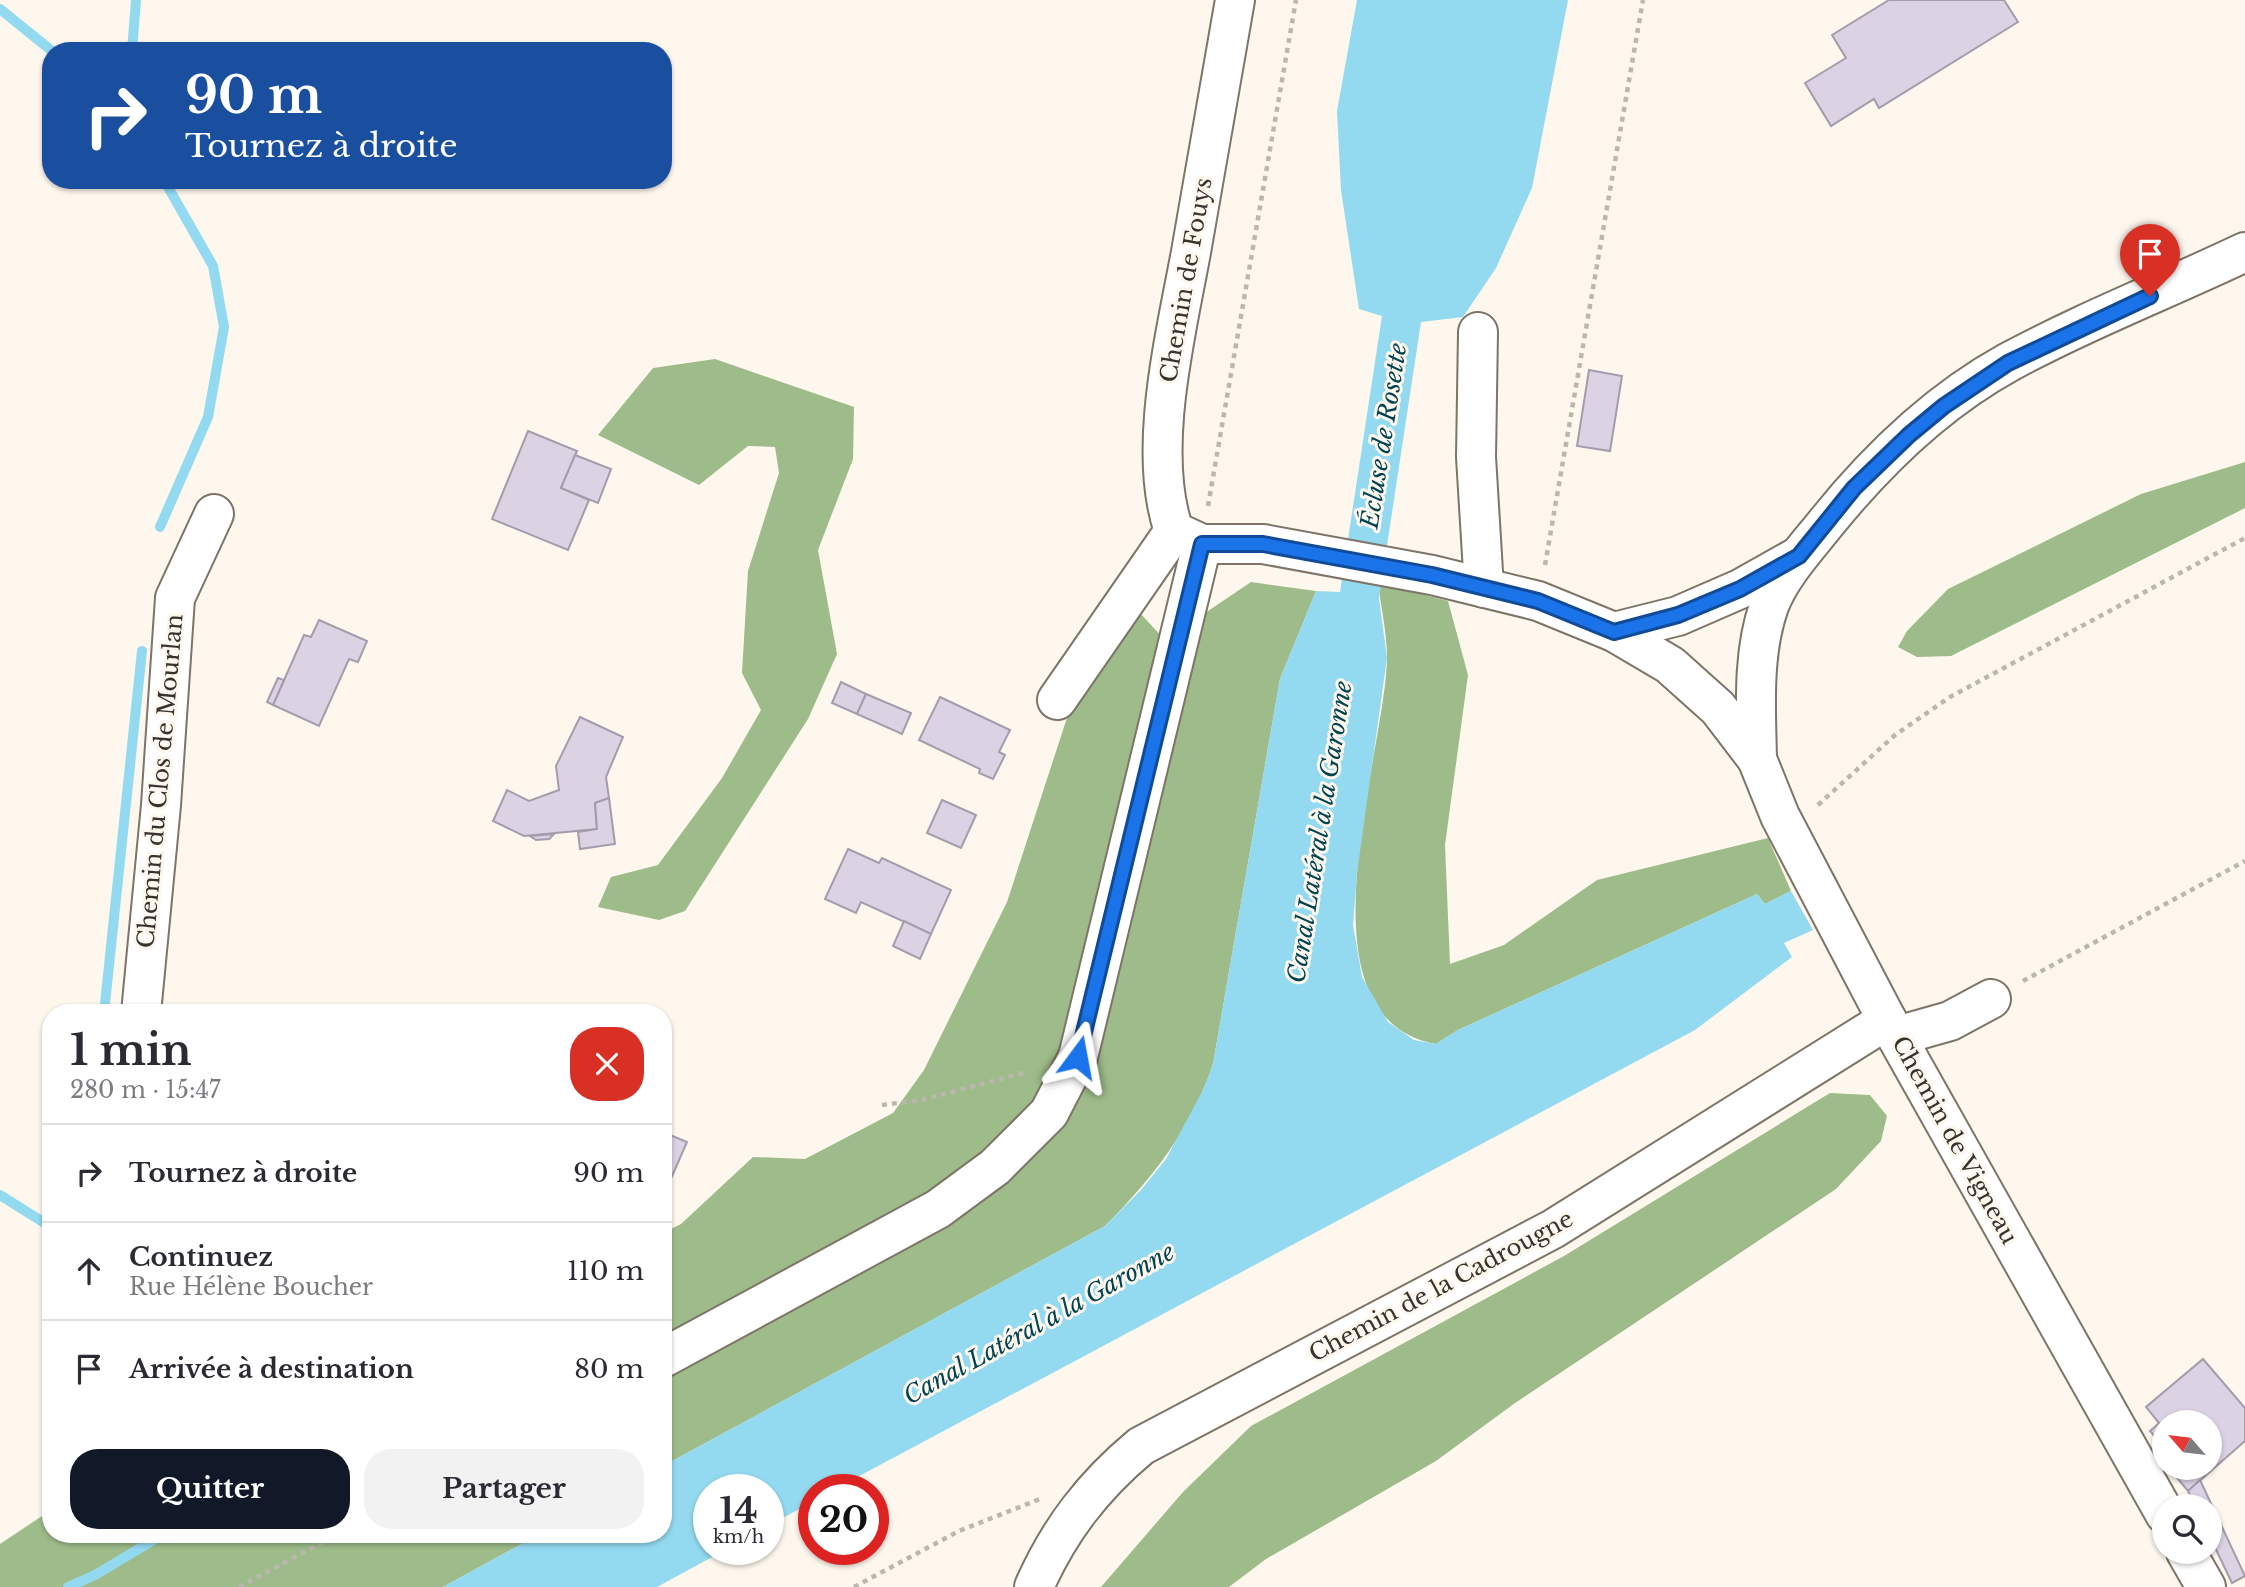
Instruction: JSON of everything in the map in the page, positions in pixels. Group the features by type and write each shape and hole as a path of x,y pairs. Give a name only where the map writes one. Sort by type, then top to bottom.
{"street":[{"name":"Chemin de Fouys","path":"1188,537 1167,511 1164,468 1166,393 1235,0"},
{"path":"1757,759 1755,698 1759,655 1769,605 1799,556 1854,488 1909,435 1997,370 2245,252"},
{"path":"1478,332 1476,457 1484,588"},
{"name":"Chemin du Clos de Mourlan","path":"142,1004 161,805 175,598 214,514"},
{"path":"1188,537 1263,544 1432,575 1538,601 1614,632 1670,665 1718,708 1757,759"},
{"path":"1056,700 1188,537"},
{"path":"672,1353 938,1209 995,1167 1049,1113 1078,1057 1188,537"},
{"path":"1614,632 1678,615 1740,589 1799,556"},
{"name":"Chemin de Vigneau","path":"1757,759 1780,816 1892,1028 2154,1494"},
{"name":"Chemin de la Cadrougne","path":"1034,1587 1051,1549 1080,1505 1107,1475 1141,1446 1553,1229 1892,1028 1950,1021 1991,999"},
{"path":"2193,1564 2206,1587"}],"path":[{"path":"1188,537 1296,0"},
{"path":"1538,601 1643,0"},
{"path":"1816,807 1895,735 1950,696 2245,538"},
{"path":"1991,999 2245,861"},
{"path":"882,1105 922,1100 1078,1057"},
{"path":"855,1587 959,1531 1049,1496"},
{"path":"239,1587 321,1543"}],"green space":[{"path":"715,359 854,407 853,459 818,550 837,654 808,719 685,911 659,920 598,907 611,877 658,865 722,778 761,710 742,673 748,571 779,473 775,447 748,446 699,485 598,435 653,368"},
{"path":"2245,462 2245,508 1951,656 1917,657 1898,647 1907,631 1948,589 2141,494"},
{"path":"1251,582 1316,591 1280,679 1213,1064 1182,1131 1139,1190 1105,1226 672,1461 672,1228 681,1224 753,1157 805,1159 893,1113 924,1070 1007,902 1077,687 1139,612 1165,640"},
{"path":"1378,583 1448,601 1468,675 1445,845 1450,964 1504,945 1597,880 1768,838 1791,891 1765,904 1757,894 1458,1030 1436,1044 1392,1024 1367,986 1357,935 1357,877 1387,658"},
{"path":"1830,1093 1870,1095 1887,1116 1881,1141 1836,1189 1515,1403 1436,1461 1266,1559 1229,1587 1101,1587 1183,1492 1251,1426 1564,1256"},
{"path":"42,1516 42,1543 523,1543 443,1587 0,1587 0,1544"}],"water":[{"path":"1357,0 1568,0 1532,188 1496,268 1463,317 1421,322 1379,598 1387,658 1357,873 1353,925 1362,977 1388,1022 1414,1040 1436,1044 1458,1030 1757,894 1765,904 1791,891 1813,930 1784,943 1792,957 1695,1030 863,1474 798,1474 798,1510 784,1517 784,1474 693,1474 693,1565 698,1565 657,1587 443,1587 523,1543 672,1543 672,1461 1105,1226 1141,1190 1166,1159 1204,1088 1213,1064 1280,679 1316,591 1340,592 1382,316 1359,309 1341,190 1337,111"}],"building":[{"path":"1889,0 2004,0 2018,22 1879,108 1874,99 1831,126 1805,83 1846,58 1832,35"},
{"path":"1589,370 1622,376 1610,451 1577,446"},
{"path":"528,431 577,451 561,488 589,500 568,550 492,519"},
{"path":"575,455 611,469 598,503 561,488"},
{"path":"319,620 367,641 358,662 349,659 319,726 273,705 304,635 311,637"},
{"path":"278,678 284,680 273,705 267,702"},
{"path":"841,682 866,694 857,714 832,703"},
{"path":"866,694 911,713 902,734 857,714"},
{"path":"940,697 1010,730 999,752 1005,755 993,779 979,773 980,769 919,740"},
{"path":"580,717 623,737 606,777 609,798 595,803 597,829 524,836 493,821 507,790 529,801 559,790 556,766"},
{"path":"609,798 615,844 580,849 578,832 597,829 595,803"},
{"path":"942,800 976,815 961,848 927,833"},
{"path":"554,834 549,839 536,840 530,836"},
{"path":"848,849 879,863 882,858 951,890 931,934 861,902 856,913 825,899"},
{"path":"904,921 931,934 920,959 893,946"},
{"path":"672,1136 687,1142 672,1176"},
{"path":"2203,1359 2245,1408 2245,1441 2222,1461 2222,1410 2152,1410 2152,1414 2146,1407"},
{"path":"2179,1480 2201,1480 2188,1491"},
{"path":"2200,1480 2207,1494 2190,1494 2188,1491"},
{"path":"2222,1527 2245,1576 2232,1583 2222,1562"}],"waterway":[{"path":"133,42 136,0"},
{"path":"0,9 42,43"},
{"path":"160,527 208,417 224,327 213,266 169,189"},
{"path":"105,1004 142,651"},
{"path":"0,1195 42,1221"},
{"path":"68,1587 95,1575 149,1543"}],"route":[{"path":"1078,1057 1202,544 1263,544 1432,575 1538,601 1614,632 1678,615 1740,589 1799,556 1854,488 1909,435 1944,406 2008,363 2150,296"}],"water label":[{"name":"Écluse de Rosette","path":"1384,436"},
{"name":"Canal Latéral à la Garonne","path":"1320,832"},
{"name":"Canal Latéral à la Garonne","path":"1039,1324"}]}
